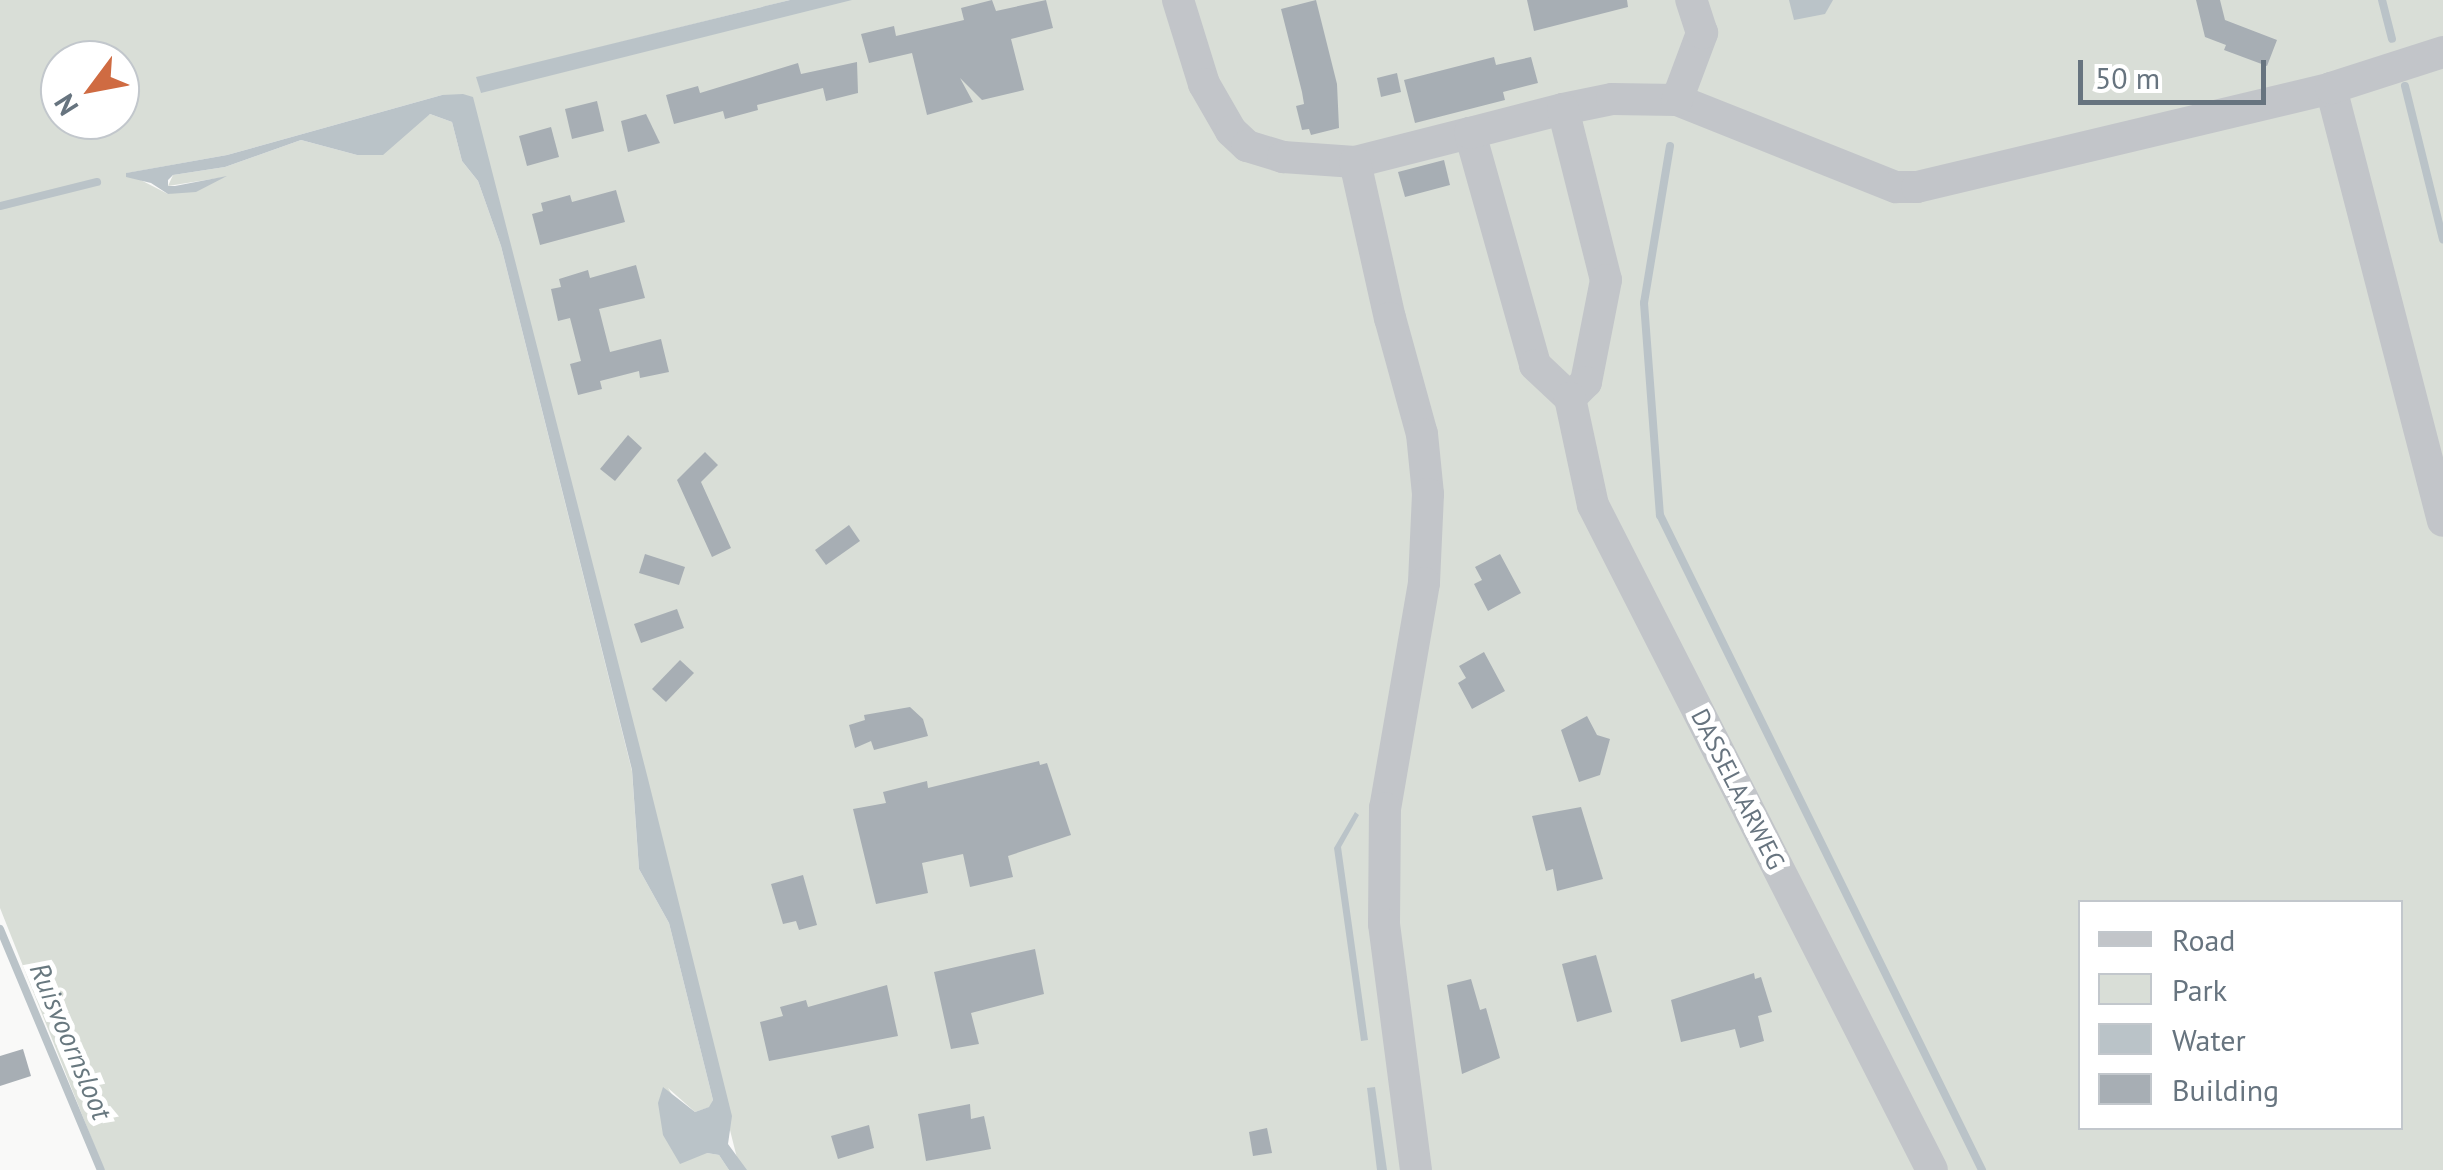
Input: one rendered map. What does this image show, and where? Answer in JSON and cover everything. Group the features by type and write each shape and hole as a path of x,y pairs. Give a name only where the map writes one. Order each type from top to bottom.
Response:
{"street":[{"path":"1178,0 1204,84 1230,131 1246,146 1284,157 1355,162 1612,99 1678,100 1906,187 2331,88 2443,52"},
{"path":"1678,100 1702,32 1691,0"},
{"path":"2331,88 2443,521"},
{"path":"1470,133 1535,365 1570,398 1586,382 1606,280 1563,109"},
{"path":"1355,162 1390,318 1422,434 1428,494 1424,583 1385,808 1384,924 1416,1170"},
{"name":"DASSELAARWEG","path":"1570,398 1593,505 1932,1170"}],"green space":[{"path":"0,0 790,0 477,78 844,0 2443,0 2443,1170 740,1170 471,97 442,95 227,155 127,173 168,194 225,177 168,186 173,175 225,167 301,140 357,155 430,114 452,122 462,161 478,181 501,246 632,771 639,869 669,923 713,1100 710,1107 695,1112 668,1088 707,1153 719,1155 729,1170 104,1170 0,908"}],"water":[{"path":"790,0 852,0 481,93 476,77"},
{"path":"1789,0 1833,0 1825,14 1794,20"},
{"path":"442,95 473,97 648,779 732,1116 728,1144 747,1170 729,1170 719,1155 707,1153 680,1164 663,1135 658,1103 663,1087 695,1112 709,1107 713,1100 669,923 639,869 632,770 501,246 478,181 462,161 452,122 430,114 383,155 357,155 301,140 225,167 173,175 168,180 168,186 175,186 227,176 196,192 168,194 151,183 126,177 126,173 227,155"},
{"path":"1355,812 1359,815 1341,847 1368,1040 1361,1041 1334,848"},
{"path":"1375,1087 1387,1170 1377,1170 1367,1088"}],"building":[{"path":"992,0 996,11 1046,0 1053,28 1011,39 1024,90 982,100 960,78 973,102 927,115 912,53 869,63 861,34 894,26 896,36 964,20 961,8"},
{"path":"1316,0 1337,84 1339,128 1311,135 1309,129 1302,130 1296,106 1304,104 1281,9"},
{"path":"1527,0 1627,0 1628,7 1534,31"},
{"path":"2196,0 2220,0 2225,20 2277,40 2267,66 2224,50 2226,45 2205,37"},
{"path":"1494,57 1496,65 1531,57 1538,83 1503,92 1505,100 1415,123 1404,80"},
{"path":"857,62 858,93 826,101 823,88 757,105 758,110 725,119 723,111 674,124 666,95 698,86 700,93 798,63 801,74"},
{"path":"1397,73 1401,92 1381,97 1377,78"},
{"path":"597,101 604,131 572,139 565,109"},
{"path":"646,114 660,143 628,152 621,121"},
{"path":"551,127 559,157 527,166 519,136"},
{"path":"1444,160 1450,185 1405,197 1398,172"},
{"path":"616,190 625,222 540,245 532,214 543,211 541,203 570,195 572,202"},
{"path":"636,265 645,298 599,309 610,352 661,339 669,372 640,378 639,371 600,381 602,389 578,395 570,364 581,361 570,318 558,321 551,289 561,287 559,279 588,270 590,278"},
{"path":"628,435 642,448 615,481 600,469"},
{"path":"705,452 718,465 701,482 731,548 712,557 677,480"},
{"path":"849,525 860,541 826,565 815,550"},
{"path":"645,554 685,567 679,585 639,573"},
{"path":"1500,554 1521,593 1488,611 1474,584 1482,580 1475,567"},
{"path":"677,609 684,628 641,643 634,624"},
{"path":"1484,652 1505,691 1472,709 1458,683 1466,678 1459,666"},
{"path":"680,660 694,673 666,702 652,689"},
{"path":"910,707 923,719 928,736 874,750 871,741 855,748 849,725 865,720 864,715"},
{"path":"1587,716 1597,735 1610,739 1600,775 1579,782 1561,730"},
{"path":"1039,761 1040,765 1047,763 1071,835 1008,856 1013,877 970,887 963,854 922,863 928,893 876,904 853,809 886,803 883,792 927,781 928,788"},
{"path":"1581,807 1603,879 1557,891 1553,869 1546,871 1532,816"},
{"path":"803,875 817,925 799,930 796,921 783,924 771,884"},
{"path":"1035,949 1044,994 971,1013 979,1044 951,1049 934,972"},
{"path":"1596,955 1612,1012 1577,1022 1562,964"},
{"path":"1754,973 1755,979 1761,977 1772,1012 1758,1016 1764,1041 1740,1048 1735,1029 1681,1042 1671,1000"},
{"path":"1471,979 1480,1010 1486,1008 1500,1058 1462,1074 1447,985"},
{"path":"887,985 898,1036 769,1061 760,1022 783,1016 780,1007 806,1000 808,1007"},
{"path":"23,1049 31,1076 0,1086 0,1056"},
{"path":"970,1104 971,1119 984,1116 991,1149 926,1161 918,1114"},
{"path":"869,1125 874,1148 838,1159 831,1136"},
{"path":"1267,1128 1272,1153 1253,1156 1249,1132"}],"waterway":[{"path":"2382,0 2392,39"},
{"path":"2405,86 2443,239"},
{"path":"1670,146 1644,303 1660,515 1982,1170"},
{"path":"0,206 97,182"},
{"name":"Ruisvoornsloot","path":"0,929 101,1170"}]}
